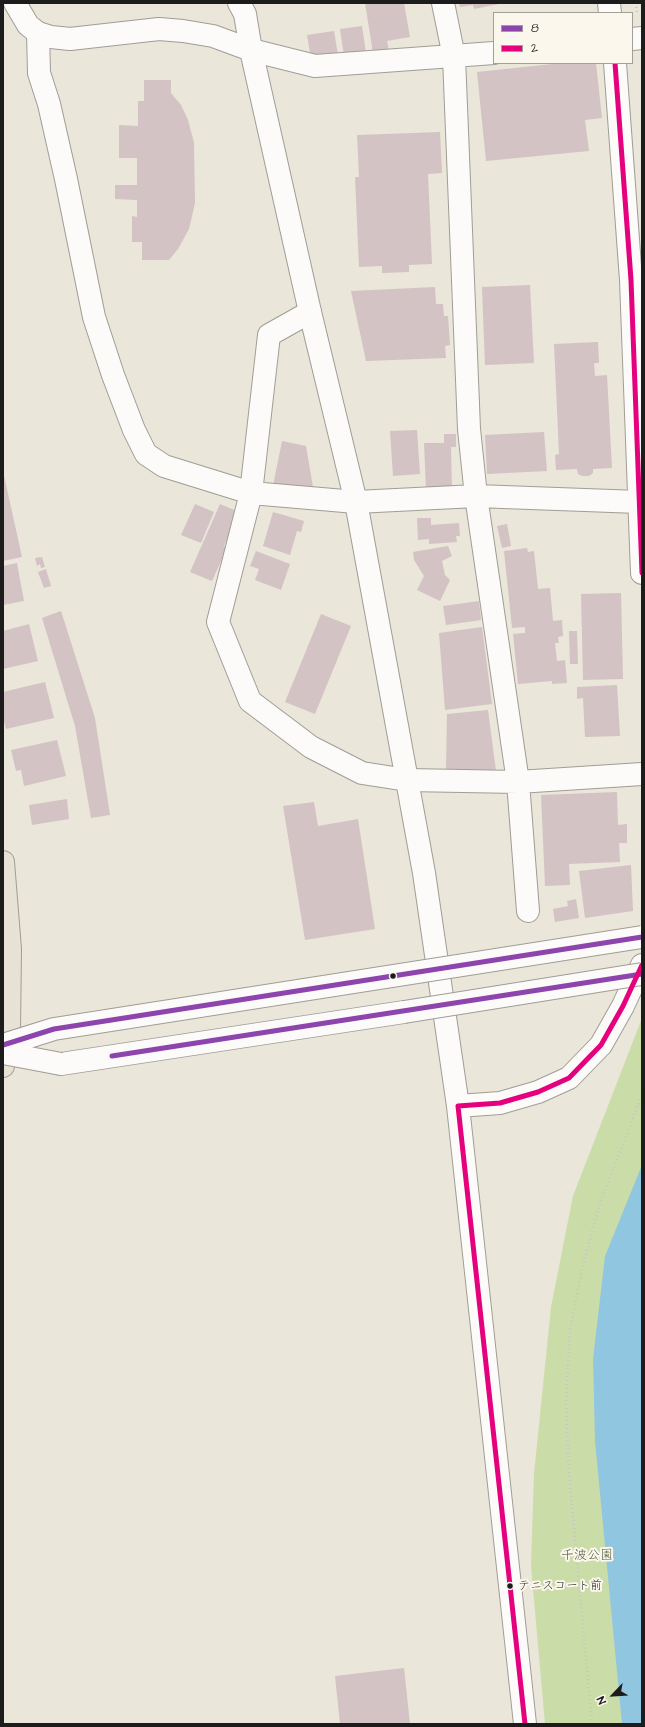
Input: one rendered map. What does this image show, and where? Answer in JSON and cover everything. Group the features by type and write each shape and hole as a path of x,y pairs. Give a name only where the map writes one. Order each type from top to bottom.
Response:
{"main road":[{"path":"3,862 10,949 8,1031 3,1066"}],"street":[{"path":"15,3 28,25 38,33 51,37 70,39 159,29 183,31 212,36 251,50 315,66 493,53"},
{"path":"443,3 454,57 468,429 476,496 518,782 528,911"},
{"path":"244,7 251,50 310,312 356,502 424,873 458,1106 525,1724"},
{"path":"38,33 38,73 49,104 94,317 134,430 146,454 164,466 251,493 356,502 476,496 639,502"},
{"path":"615,64 631,280 642,572"},
{"path":"310,312 269,335 251,493 218,622 250,701 311,747 362,773 407,780 518,782 642,774"},
{"path":"3,1045 54,1030 642,937"},
{"path":"458,1106 500,1103 538,1092 569,1078 601,1045 623,1006 642,965"},
{"path":"3,1053 61,1064 264,1034 642,974"}],"path":[{"path":"592,1724 569,1473 566,1401 570,1330 582,1269 600,1203 642,1095"}],"green space":[{"name":"千波公園","path":"642,1018 642,1724 545,1724 531,1566 534,1474 551,1307 573,1196"}],"water":[{"path":"642,1165 642,1724 622,1724 595,1441 593,1359 605,1256"}],"building":[{"path":"365,3 404,3 410,37 387,41 389,51 373,53"},
{"path":"459,3 499,4 474,9 473,5 460,7"},
{"path":"362,26 366,53 344,56 340,29"},
{"path":"334,31 338,55 317,59 310,53 307,35"},
{"path":"553,64 596,64 602,118 585,120 589,151 486,161 477,72"},
{"path":"144,80 171,80 171,93 181,105 188,120 194,143 195,203 189,229 178,249 169,260 142,260 142,242 132,242 132,216 137,217 137,200 115,199 115,185 137,185 137,158 119,158 119,125 138,126 138,101 144,101"},
{"path":"440,132 442,173 428,174 432,264 409,265 409,272 382,273 382,266 359,267 355,177 359,177 357,135"},
{"path":"530,285 534,363 485,365 482,287"},
{"path":"435,287 436,304 443,304 444,316 448,316 450,345 445,346 446,358 366,361 351,291"},
{"path":"598,342 599,363 594,363 595,376 607,375 612,468 593,469 593,473 589,476 582,476 578,474 577,469 556,470 555,455 559,454 554,344"},
{"path":"417,430 420,474 393,476 390,431"},
{"path":"544,432 547,471 487,474 485,435"},
{"path":"444,434 456,434 456,447 451,447 452,489 426,489 424,443 444,443"},
{"path":"282,441 306,446 314,493 273,486"},
{"path":"3,471 22,557 3,561"},
{"path":"195,504 214,512 201,543 181,535"},
{"path":"220,504 239,512 224,546 227,548 212,581 190,572"},
{"path":"273,512 304,521 301,532 297,531 290,555 263,546"},
{"path":"417,518 431,518 431,525 459,523 460,536 456,536 457,542 429,544 429,539 418,540"},
{"path":"507,524 511,546 502,548 497,526"},
{"path":"448,546 452,556 442,561 445,575 450,580 440,601 417,590 424,576 414,560 413,552"},
{"path":"527,548 528,552 534,551 538,589 550,588 553,621 562,620 563,636 558,637 559,643 555,643 557,661 565,660 567,683 552,684 552,681 518,684 513,634 525,633 525,627 512,628 504,551"},
{"path":"256,551 290,564 281,590 255,580 259,569 250,566"},
{"path":"42,557 45,567 41,568 40,564 37,566 35,558"},
{"path":"17,563 24,601 3,605 3,566"},
{"path":"46,569 51,586 44,588 38,572"},
{"path":"621,593 623,679 583,680 581,594"},
{"path":"479,601 481,620 446,625 443,606"},
{"path":"61,611 95,718 110,815 91,818 75,726 42,618"},
{"path":"321,614 351,626 315,714 285,702"},
{"path":"29,624 38,661 3,669 3,631"},
{"path":"482,627 492,704 445,710 439,633"},
{"path":"569,631 577,631 578,664 570,664"},
{"path":"45,682 54,718 6,729 3,717 3,692"},
{"path":"617,685 620,736 585,737 583,698 577,699 577,687"},
{"path":"488,710 496,771 446,771 447,714"},
{"path":"57,740 66,776 24,786 21,770 16,771 11,750"},
{"path":"617,792 618,825 627,824 627,843 619,843 620,862 569,864 570,885 545,886 541,795"},
{"path":"67,799 69,819 32,825 29,805"},
{"path":"314,802 318,826 358,819 375,929 305,940 283,806"},
{"path":"631,865 633,911 585,918 579,871"},
{"path":"576,899 579,918 555,922 553,909 568,906 567,901"},
{"path":"404,1668 410,1724 340,1724 335,1676"}],"transit line":[{"name":"2","path":"615,64 631,280 642,573"},
{"name":"8","path":"3,1045 54,1029 642,937"},
{"name":"2","path":"458,1106 500,1103 538,1092 569,1078 601,1045 623,1006 642,965"},
{"name":"8","path":"112,1056 642,974"},
{"name":"2","path":"458,1106 525,1724"}],"place":[{"name":"テニスコート前","path":"510,1586"}]}
